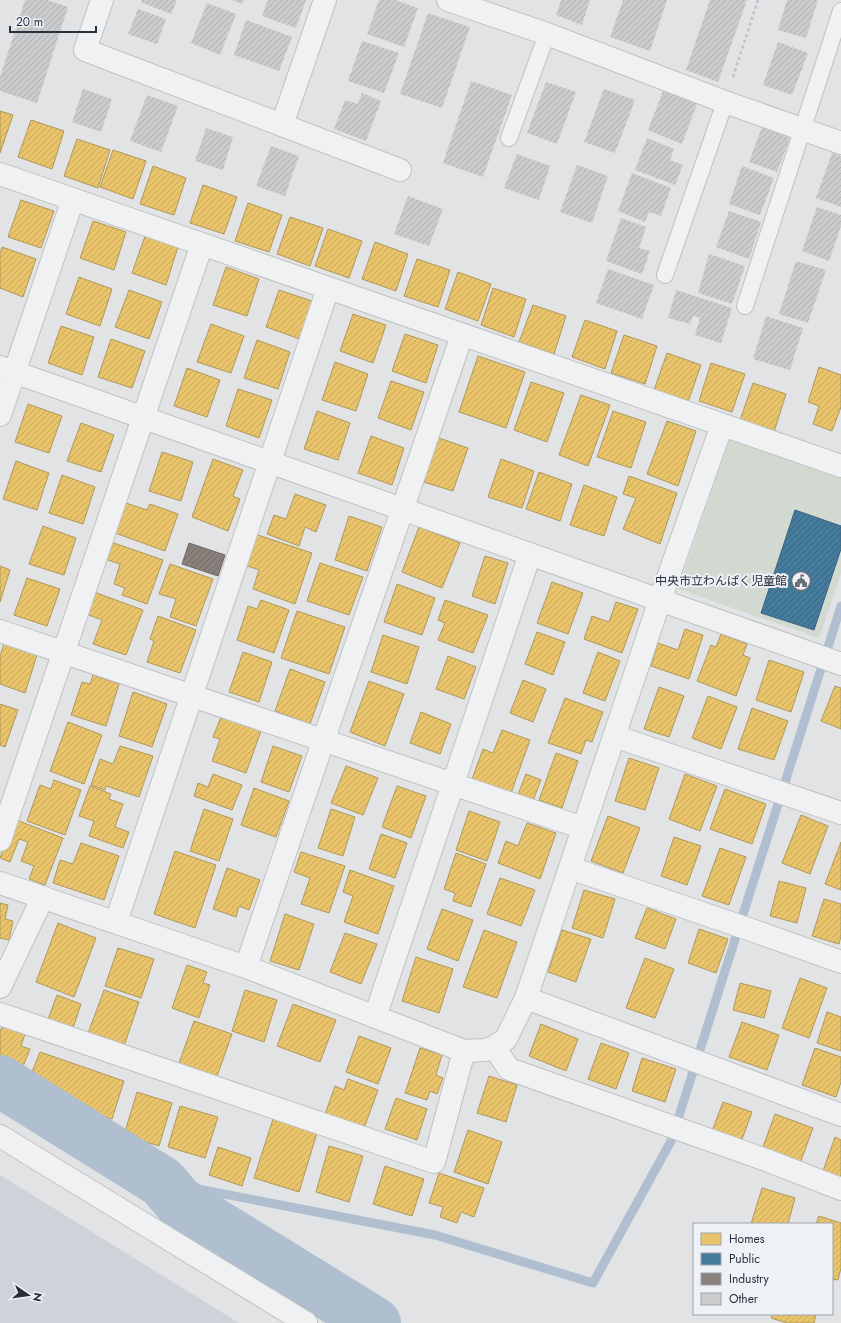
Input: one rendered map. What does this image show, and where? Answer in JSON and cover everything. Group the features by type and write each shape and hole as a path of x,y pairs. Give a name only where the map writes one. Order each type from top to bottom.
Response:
{"street":[{"path":"102,0 85,50 400,170"},
{"path":"282,125 325,0"},
{"path":"448,0 547,34 725,102 841,143"},
{"path":"0,174 841,466"},
{"path":"0,415 7,369 73,199"},
{"path":"0,840 202,244"},
{"path":"116,922 328,288"},
{"path":"246,967 462,335"},
{"path":"7,369 841,664"},
{"path":"0,883 246,967 464,1051 485,1050 506,1040 526,998 660,600 722,425"},
{"path":"375,1017 530,554"},
{"path":"0,631 583,828"},
{"path":"614,736 841,813"},
{"path":"570,868 841,962"},
{"path":"0,987 43,897"},
{"path":"526,998 841,1115"},
{"path":"0,1014 434,1162 464,1051"},
{"path":"494,1047 509,1069 766,1160 841,1189"},
{"path":"0,1136 306,1323"}],"lane":[{"path":"745,306 841,11"},
{"path":"509,138 547,34"},
{"path":"665,275 725,102"}],"path":[{"path":"725,102 758,0"}],"shaded area":[{"path":"730,438 841,477 841,574 819,638 678,589"},
{"path":"0,1175 239,1323 0,1323"}],"building: Homes":[{"path":"0,111 13,115 0,153"},
{"path":"31,120 64,131 52,169 18,157"},
{"path":"77,139 110,150 98,188 64,176"},
{"path":"113,150 146,161 133,199 100,187"},
{"path":"153,166 186,178 174,215 140,204"},
{"path":"203,185 237,197 224,234 190,223"},
{"path":"21,200 54,211 41,248 8,237"},
{"path":"248,203 282,215 269,252 235,241"},
{"path":"290,217 323,228 310,266 277,254"},
{"path":"93,221 126,232 114,270 80,258"},
{"path":"328,229 362,241 349,278 315,266"},
{"path":"145,236 178,247 166,285 132,273"},
{"path":"375,242 408,254 396,291 362,279"},
{"path":"2,247 36,259 23,297 0,288 0,254"},
{"path":"417,259 450,270 438,307 404,296"},
{"path":"226,267 259,279 247,316 213,305"},
{"path":"458,272 491,284 478,321 445,309"},
{"path":"79,277 112,289 100,326 66,314"},
{"path":"493,288 526,299 514,337 481,325"},
{"path":"129,290 162,302 149,339 115,327"},
{"path":"279,290 312,301 300,339 266,327"},
{"path":"533,305 566,316 554,354 519,342"},
{"path":"353,314 386,325 373,363 340,351"},
{"path":"585,320 617,331 605,369 572,357"},
{"path":"211,324 244,336 231,373 197,362"},
{"path":"61,326 94,337 82,375 48,363"},
{"path":"405,334 438,345 426,383 392,371"},
{"path":"624,335 657,346 645,384 611,373"},
{"path":"111,339 145,351 132,388 98,377"},
{"path":"257,340 290,352 278,389 244,378"},
{"path":"667,353 701,365 688,402 654,390"},
{"path":"478,356 525,372 506,428 459,412"},
{"path":"335,362 368,374 356,411 322,400"},
{"path":"711,363 745,374 732,412 699,401"},
{"path":"819,367 841,375 841,407 832,431 813,424 819,406 808,402"},
{"path":"187,368 220,380 207,417 174,406"},
{"path":"391,381 424,392 411,430 378,418"},
{"path":"531,382 564,393 547,442 514,430"},
{"path":"753,383 786,394 774,432 740,420"},
{"path":"238,389 272,400 259,438 226,426"},
{"path":"581,395 610,405 588,466 559,455"},
{"path":"28,404 62,416 49,453 15,442"},
{"path":"317,411 350,423 338,460 304,449"},
{"path":"613,411 646,422 631,468 597,457"},
{"path":"667,421 696,431 678,486 647,474"},
{"path":"81,423 114,435 101,472 67,461"},
{"path":"371,436 404,448 392,485 358,473"},
{"path":"436,437 468,448 453,491 420,481"},
{"path":"162,452 193,462 181,501 149,491"},
{"path":"213,459 243,470 233,496 240,499 228,531 192,517"},
{"path":"501,459 534,471 522,508 488,497"},
{"path":"16,461 49,473 37,510 3,499"},
{"path":"539,472 572,484 560,521 526,509"},
{"path":"62,475 95,487 83,524 49,513"},
{"path":"629,476 677,493 660,544 623,529 636,498 623,494"},
{"path":"584,485 617,497 604,536 570,525"},
{"path":"295,494 326,505 316,532 305,527 299,546 267,534 274,515 286,519"},
{"path":"126,503 147,510 150,504 178,514 165,551 115,533"},
{"path":"349,516 382,527 367,571 335,560"},
{"path":"43,526 76,538 64,575 29,564"},
{"path":"419,527 460,543 442,588 402,572"},
{"path":"255,534 312,553 295,604 253,589 259,570 245,565"},
{"path":"111,542 163,560 147,604 122,595 125,588 114,584 120,564 105,559"},
{"path":"485,556 508,563 495,604 472,596"},
{"path":"320,563 363,577 349,615 307,601"},
{"path":"170,564 213,579 196,626 170,617 176,599 159,594"},
{"path":"0,566 10,570 0,602"},
{"path":"27,578 60,589 47,626 14,615"},
{"path":"552,582 583,593 568,634 537,623"},
{"path":"397,584 435,598 422,635 384,622"},
{"path":"94,592 143,610 126,655 93,644 102,620 86,614"},
{"path":"261,600 289,610 274,653 237,640 248,606 257,609"},
{"path":"445,600 488,615 473,653 438,640 445,623 438,620"},
{"path":"616,602 638,609 622,653 584,639 592,616 609,622"},
{"path":"297,611 345,627 329,674 281,658"},
{"path":"158,616 196,630 180,673 147,662 154,641 150,639"},
{"path":"685,629 703,635 689,679 651,666 658,643 678,650"},
{"path":"537,632 565,642 553,675 525,664"},
{"path":"721,634 747,644 743,655 750,658 736,696 697,681 711,645 716,647"},
{"path":"383,635 419,647 407,684 371,672"},
{"path":"4,644 37,655 25,693 0,684 0,656"},
{"path":"243,652 272,662 259,702 229,692"},
{"path":"598,652 620,661 605,701 583,693"},
{"path":"448,656 476,667 464,699 436,689"},
{"path":"769,660 804,672 791,712 756,700"},
{"path":"290,669 325,682 310,724 275,711"},
{"path":"93,675 119,684 106,726 71,715 82,682 90,684"},
{"path":"523,680 546,689 533,722 510,713"},
{"path":"369,681 404,694 385,746 350,732"},
{"path":"835,686 841,688 841,729 821,721"},
{"path":"659,687 684,696 669,737 644,729"},
{"path":"133,692 167,704 152,747 119,736"},
{"path":"708,696 737,707 721,749 692,738"},
{"path":"565,698 603,712 592,742 586,740 581,754 548,743"},
{"path":"0,704 18,710 5,747 0,745"},
{"path":"752,708 788,721 774,760 738,749"},
{"path":"421,712 451,724 440,754 410,743"},
{"path":"221,717 261,731 246,773 212,761 220,739 213,737"},
{"path":"68,722 102,735 84,784 50,771"},
{"path":"502,730 530,740 511,793 472,779 483,749 493,753"},
{"path":"120,746 153,756 139,797 106,786 105,790 91,785 100,759 113,764"},
{"path":"273,746 302,756 289,792 261,782"},
{"path":"556,753 578,761 562,808 539,800"},
{"path":"629,758 659,768 645,810 615,801"},
{"path":"346,766 378,778 363,815 331,803"},
{"path":"213,774 242,785 232,810 194,796 198,783 208,787"},
{"path":"526,774 541,780 532,803 517,797"},
{"path":"685,774 717,786 700,831 669,819"},
{"path":"54,780 81,790 65,835 27,821 40,785 51,789"},
{"path":"90,786 111,794 109,799 123,804 115,827 129,832 123,848 89,836 94,821 79,816"},
{"path":"397,786 426,796 411,838 382,827"},
{"path":"254,788 289,801 276,837 241,825"},
{"path":"725,789 766,804 752,844 710,829"},
{"path":"204,809 233,819 219,861 190,851"},
{"path":"331,809 355,817 343,856 318,848"},
{"path":"469,811 500,822 487,861 456,850"},
{"path":"801,815 828,826 810,874 782,863"},
{"path":"608,816 640,828 623,873 591,861"},
{"path":"14,819 63,838 45,885 29,879 34,866 21,861 28,842 19,839 10,862 0,858"},
{"path":"527,823 556,833 540,879 498,863 506,841 518,846"},
{"path":"381,834 407,843 395,878 369,869"},
{"path":"674,837 701,846 687,885 661,876"},
{"path":"841,842 841,890 825,884"},
{"path":"81,843 119,856 104,900 53,883 60,860 73,864"},
{"path":"720,848 746,857 729,905 702,896"},
{"path":"175,851 216,865 195,928 154,914"},
{"path":"301,852 345,866 329,913 301,904 310,878 294,872"},
{"path":"456,853 486,864 471,907 453,901 455,893 444,889"},
{"path":"227,868 260,880 249,910 239,906 236,917 213,909"},
{"path":"350,870 394,886 378,934 344,922 353,896 343,892"},
{"path":"500,878 535,890 521,926 487,914"},
{"path":"779,881 806,888 797,923 770,916"},
{"path":"584,890 615,899 603,938 572,928"},
{"path":"824,899 841,904 841,936 839,944 812,936"},
{"path":"0,903 8,905 5,919 13,921 9,940 0,938"},
{"path":"647,908 676,919 665,949 635,938"},
{"path":"442,909 473,920 458,961 427,949"},
{"path":"285,914 314,924 299,970 270,961"},
{"path":"58,923 96,938 74,997 36,982"},
{"path":"699,929 728,939 716,973 688,963"},
{"path":"484,930 517,942 497,998 463,987"},
{"path":"562,930 591,939 576,982 548,972"},
{"path":"345,933 377,944 361,984 330,972"},
{"path":"118,948 154,959 141,998 105,986"},
{"path":"416,957 453,969 439,1013 402,1001"},
{"path":"645,958 674,969 655,1018 626,1008"},
{"path":"187,965 207,972 203,983 210,985 199,1018 172,1008"},
{"path":"800,978 827,988 809,1038 782,1028"},
{"path":"740,983 771,991 764,1018 733,1010"},
{"path":"104,990 139,1002 123,1049 87,1036"},
{"path":"245,990 277,1000 264,1042 232,1031"},
{"path":"57,995 81,1004 72,1031 47,1022"},
{"path":"293,1004 336,1020 320,1062 277,1046"},
{"path":"827,1012 841,1017 841,1051 817,1043"},
{"path":"194,1021 232,1034 216,1079 178,1066"},
{"path":"742,1022 779,1035 767,1070 729,1057"},
{"path":"541,1024 578,1039 566,1071 529,1056"},
{"path":"2,1026 25,1034 21,1046 30,1049 20,1074 0,1062 0,1033"},
{"path":"359,1036 391,1048 378,1084 346,1072"},
{"path":"601,1043 629,1053 616,1089 588,1079"},
{"path":"420,1048 442,1055 436,1075 443,1078 437,1094 430,1091 427,1100 405,1093"},
{"path":"815,1048 841,1057 841,1082 836,1097 802,1085"},
{"path":"40,1052 124,1081 112,1119 80,1110 30,1077"},
{"path":"642,1058 676,1069 665,1102 632,1091"},
{"path":"489,1076 517,1085 506,1122 477,1113"},
{"path":"348,1079 378,1090 363,1131 324,1117 335,1086 344,1090"},
{"path":"137,1092 172,1103 159,1146 124,1135"},
{"path":"396,1098 427,1109 417,1140 385,1129"},
{"path":"723,1102 752,1112 740,1145 711,1134"},
{"path":"180,1106 218,1117 205,1158 168,1147"},
{"path":"775,1114 813,1128 799,1166 761,1152"},
{"path":"273,1119 317,1133 299,1192 254,1178"},
{"path":"468,1130 502,1142 488,1184 454,1172"},
{"path":"835,1137 841,1140 841,1178 823,1171"},
{"path":"329,1146 363,1156 349,1202 316,1192"},
{"path":"218,1147 251,1158 242,1186 209,1175"},
{"path":"385,1166 424,1179 412,1216 373,1204"},
{"path":"439,1173 484,1188 474,1217 461,1212 457,1223 440,1217 443,1207 429,1203"},
{"path":"762,1188 795,1198 788,1223 751,1223"},
{"path":"819,1216 841,1223 841,1268 838,1280 833,1279 833,1223 816,1223"},
{"path":"772,1315 816,1315 814,1323 787,1323 771,1318"}],"building: Public":[{"name":"中央市立わんぱく児童館","path":"795,510 841,526 841,549 814,630 761,613"}],"building: Industry":[{"path":"189,543 225,555 218,576 182,564"}],"building: Other":[{"path":"25,0 47,0 68,7 37,103 0,91 0,77"},
{"path":"142,0 177,0 171,14 141,2"},
{"path":"232,0 244,0 242,4"},
{"path":"268,0 306,0 296,28 262,16"},
{"path":"379,0 395,0 418,8 404,47 367,34"},
{"path":"561,0 590,0 582,25 556,15"},
{"path":"623,0 667,0 650,51 610,37"},
{"path":"710,0 747,0 718,82 686,70"},
{"path":"787,0 818,0 806,38 778,30"},
{"path":"207,3 236,14 220,55 191,43"},
{"path":"138,9 166,19 157,44 128,34"},
{"path":"428,13 470,27 442,108 400,94"},
{"path":"246,20 292,37 279,71 234,55"},
{"path":"362,41 399,53 384,93 348,81"},
{"path":"778,42 808,53 792,95 763,85"},
{"path":"471,81 512,95 483,177 443,163"},
{"path":"546,82 576,92 557,144 527,133"},
{"path":"83,89 112,99 101,132 72,122"},
{"path":"604,89 635,100 615,153 584,142"},
{"path":"663,91 697,104 682,144 648,130"},
{"path":"362,93 381,101 366,141 334,129 345,100 358,104"},
{"path":"147,95 178,106 161,152 130,141"},
{"path":"762,127 790,138 777,172 749,162"},
{"path":"206,128 233,137 223,170 195,161"},
{"path":"647,138 674,149 670,160 683,165 675,185 635,170"},
{"path":"271,146 299,156 285,196 256,186"},
{"path":"832,153 841,156 841,207 816,198"},
{"path":"517,154 550,166 539,200 504,188"},
{"path":"577,165 608,176 592,223 560,212"},
{"path":"742,166 774,178 760,215 729,204"},
{"path":"632,173 671,188 661,216 649,212 645,222 618,211"},
{"path":"408,196 443,209 429,246 394,234"},
{"path":"817,207 841,215 841,226 829,261 802,251"},
{"path":"729,211 761,222 749,259 716,247"},
{"path":"621,218 646,227 639,248 650,251 642,274 606,261"},
{"path":"709,254 745,266 732,304 698,293"},
{"path":"796,261 826,270 808,323 779,314"},
{"path":"608,269 654,285 642,319 596,303"},
{"path":"676,290 732,308 721,343 695,335 700,318 693,316 690,324 668,318"},
{"path":"766,316 803,328 790,370 753,359"}],"waterway":[{"path":"162,1182 435,1235 593,1283 671,1141 841,606"},
{"path":"0,1081 162,1182 179,1202 375,1323"}],"place":[{"name":"中央市立わんぱく児童館","path":"801,581"}]}
